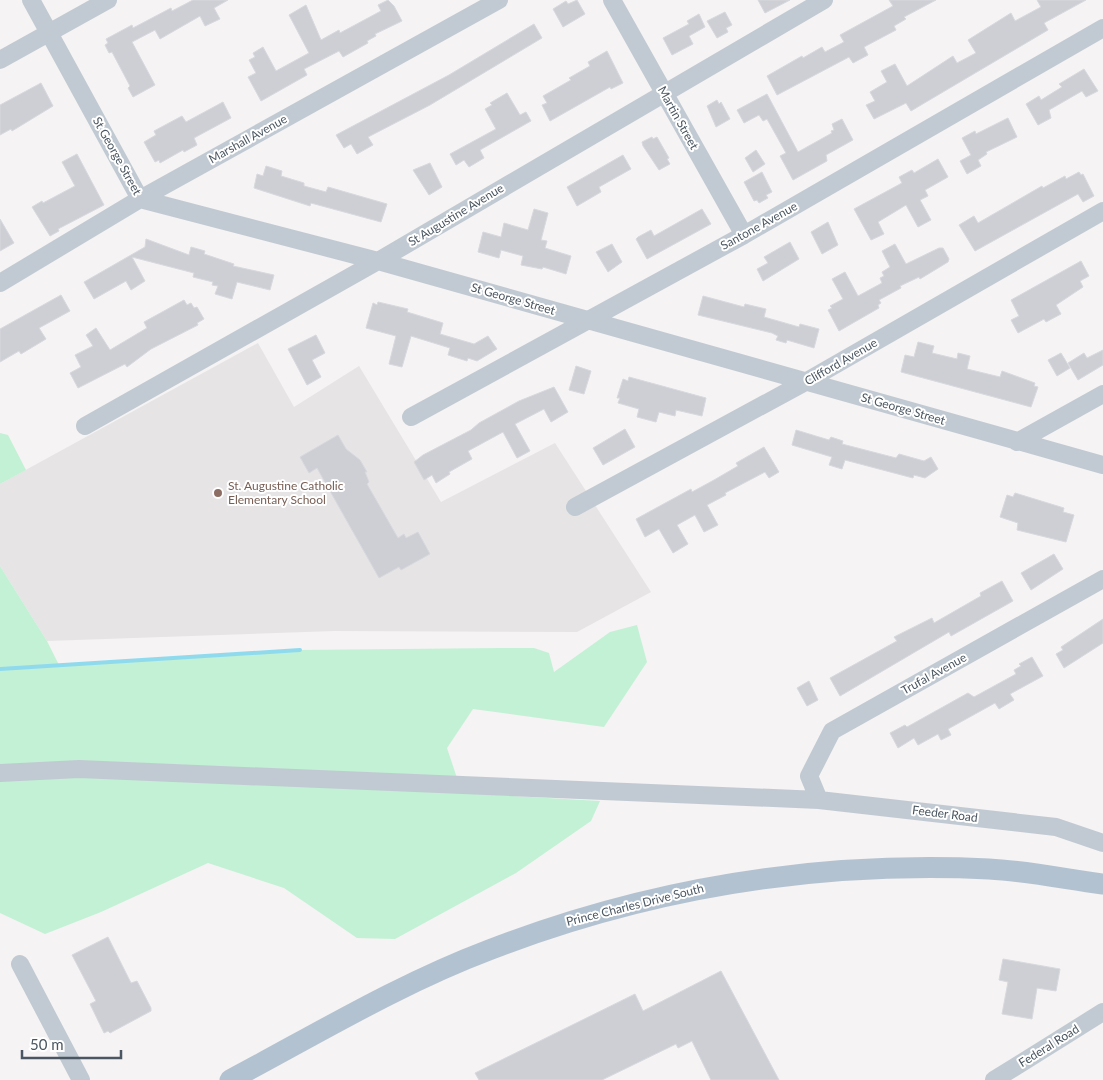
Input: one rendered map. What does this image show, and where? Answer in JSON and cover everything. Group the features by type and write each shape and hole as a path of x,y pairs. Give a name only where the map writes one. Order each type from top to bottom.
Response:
{"main road":[{"name":"Prince Charles Drive South","path":"230,1080 382,999 488,950 556,926 674,894 723,884 818,871 916,867 992,869 1103,884"}],"street":[{"name":"St George Street","path":"31,0 140,199 378,261 1103,465"},
{"path":"0,60 108,0"},
{"name":"Marshall Avenue","path":"0,283 140,199 499,0"},
{"name":"Martin Street","path":"612,0 744,236"},
{"name":"St Augustine Avenue","path":"85,426 378,261 824,0"},
{"name":"Santone Avenue","path":"411,417 587,319 744,236 1103,28"},
{"name":"Clifford Avenue","path":"576,507 807,381 1103,211"},
{"path":"1018,442 1103,394"},
{"name":"Trufal Avenue","path":"819,800 809,776 832,730 1103,579"},
{"name":"Feeder Road","path":"0,773 79,769 819,800 1056,827 1103,843"},
{"path":"20,964 81,1080"},
{"name":"Federal Road","path":"994,1080 1103,1012"}],"shaded area":[{"name":"St. Augustine Catholic Elementary School","path":"258,343 294,407 359,366 441,502 555,443 651,592 577,632 334,631 47,641 0,566 0,484"}],"green space":[{"path":"0,433 8,435 26,470 0,484"},
{"path":"0,566 47,641 59,665 300,650 534,648 549,653 554,672 610,632 637,625 647,662 604,727 473,709 447,748 462,793 600,801 591,821 516,873 395,939 357,938 284,888 208,863 101,912 45,934 0,913"}],"building":[{"path":"193,0 228,0 214,8 220,19 205,26 200,16 160,39 155,30 132,42 155,85 133,97 128,88 130,86 112,52 109,53 105,45 108,43 106,39 132,25 133,28 171,8 172,11"},
{"path":"388,0 394,6 402,21 375,34 376,36 367,41 368,43 343,57 339,51 304,69 307,75 261,101 248,77 256,73 249,60 255,57 253,53 263,47 276,71 309,53 289,15 306,5 321,40 339,30 340,33 381,11 378,5"},
{"path":"577,0 585,14 563,27 553,9 566,1 568,4"},
{"path":"758,0 790,0 765,13"},
{"path":"889,0 936,0 904,17 906,19 894,26 896,30 864,47 868,55 853,63 849,57 777,95 767,76 822,47 825,52 844,42 840,35 893,6"},
{"path":"1037,0 1086,0 1044,23 1048,30 911,111 906,103 874,119 866,105 875,101 870,92 887,82 881,71 895,64 907,86 953,56 957,63 976,53 968,40 1011,13 1015,21 1041,7"},
{"path":"725,12 732,25 726,28 728,32 717,38 707,21"},
{"path":"699,14 705,27 689,36 693,44 672,55 663,38 689,24 687,21"},
{"path":"534,24 542,38 430,105 368,137 373,145 357,154 351,144 344,148 336,135 449,75"},
{"path":"607,51 623,83 611,89 610,87 550,121 542,105 547,103 543,96 571,80 569,78 590,66 588,62"},
{"path":"1084,69 1098,91 1086,97 1082,91 1049,110 1051,118 1038,125 1026,104 1039,96 1041,100 1062,87 1059,84"},
{"path":"41,83 53,106 12,131 11,129 0,135 0,105"},
{"path":"507,93 520,115 526,112 531,121 480,150 484,158 469,167 464,160 456,165 450,154 496,129 485,109 492,105 490,103"},
{"path":"767,94 798,152 832,133 831,131 834,130 832,124 842,119 853,140 826,155 827,161 793,180 780,156 786,153 767,119 763,121 759,115 744,123 737,110"},
{"path":"717,100 719,104 721,102 730,119 716,127 707,106"},
{"path":"223,102 231,118 194,138 197,145 184,152 183,150 160,163 159,160 155,162 144,142 156,135 154,131 182,116 186,122"},
{"path":"1008,118 1017,137 986,152 987,154 978,160 981,166 967,174 960,161 971,155 962,138 975,131 976,134"},
{"path":"652,137 653,139 657,137 669,158 667,159 670,164 659,170 642,142"},
{"path":"756,150 765,164 753,172 745,158"},
{"path":"77,154 104,205 58,229 59,231 50,236 32,207 75,186 62,162"},
{"path":"623,155 631,169 599,187 601,192 577,206 567,187"},
{"path":"938,159 948,177 925,190 928,196 920,200 931,220 918,227 906,205 878,222 884,234 871,240 854,209 902,183 899,177 912,170 914,173"},
{"path":"430,163 442,187 429,195 413,170"},
{"path":"266,166 282,171 281,176 304,183 304,186 326,192 328,187 387,204 381,222 311,203 310,206 254,188 257,174 263,176"},
{"path":"762,172 772,192 766,195 768,198 759,203 757,200 754,201 744,182"},
{"path":"1079,172 1081,175 1083,174 1094,196 1083,202 1078,194 975,251 959,225 974,216 978,223 1042,186 1043,188 1065,176 1066,179"},
{"path":"534,209 548,213 541,240 547,241 545,248 571,256 566,274 543,267 542,269 521,265 523,256 501,250 499,258 478,252 483,232 501,237 504,223 528,230"},
{"path":"702,209 711,224 647,259 636,239 638,237 651,230 654,236"},
{"path":"0,219 14,243 0,251"},
{"path":"828,222 838,245 822,254 811,232"},
{"path":"146,239 189,255 191,247 205,251 204,254 234,264 233,266 274,275 270,290 237,282 232,299 215,294 218,286 212,285 213,282 193,277 194,273 132,257 145,281 131,290 126,281 94,299 84,282 145,247"},
{"path":"790,242 799,259 763,281 757,269 768,263 764,257"},
{"path":"612,244 622,262 608,272 596,252"},
{"path":"895,244 906,264 939,248 943,248 949,259 948,262 920,279 919,277 900,286 901,288 879,300 881,303 878,305 879,308 839,331 828,310 832,308 830,306 843,299 832,279 845,272 858,296 882,283 880,278 884,276 882,272 890,267 882,251"},
{"path":"1081,261 1089,276 1080,281 1083,287 1056,305 1061,314 1046,322 1044,319 1018,333 1011,320 1019,316 1011,300"},
{"path":"61,295 70,311 39,328 46,339 21,354 19,351 0,362 0,329"},
{"path":"703,296 744,307 745,304 766,309 764,317 799,327 800,324 819,329 814,348 787,340 786,343 776,340 778,336 772,333 698,315"},
{"path":"184,300 187,305 191,303 194,308 197,307 204,319 197,323 198,325 151,349 127,367 125,364 78,388 70,373 81,367 75,355 93,346 86,335 96,328 110,350 147,328 144,322"},
{"path":"378,302 408,309 407,312 443,323 440,334 474,344 488,336 497,349 477,361 468,358 467,361 448,355 450,348 411,336 402,367 389,364 396,336 366,328 373,303 377,305"},
{"path":"316,335 325,353 312,360 321,377 307,385 288,349"},
{"path":"918,342 934,346 932,353 957,359 958,353 970,356 967,369 1000,377 1002,371 1035,383 1034,386 1038,387 1031,407 901,372 905,355 914,357"},
{"path":"1103,350 1103,365 1078,380 1068,363 1084,353 1087,358"},
{"path":"1061,353 1070,368 1057,376 1048,360"},
{"path":"576,366 591,371 584,394 569,390"},
{"path":"629,377 706,398 702,416 676,410 675,416 659,412 656,422 637,417 639,409 618,403 620,398 617,398 623,379 628,381"},
{"path":"554,387 568,412 551,422 544,409 515,424 530,451 517,458 503,432 468,451 472,459 449,472 450,474 436,483 432,475 424,480 414,462 423,455 471,430 479,423 519,401"},
{"path":"625,429 635,447 603,465 593,448"},
{"path":"796,430 829,440 831,437 843,441 842,444 896,458 899,454 924,461 931,457 938,469 925,478 914,475 913,478 845,460 842,469 829,465 832,457 792,445"},
{"path":"338,435 346,449 360,460 367,472 365,472 369,482 367,484 398,538 404,534 406,538 418,532 430,554 401,570 399,567 379,578 317,468 309,473 300,457"},
{"path":"764,447 779,472 769,478 765,472 725,493 726,495 707,505 718,525 704,532 695,515 677,525 688,544 673,553 659,529 645,537 636,519 691,489 692,492 714,480 738,466 736,463"},
{"path":"1015,493 1064,508 1063,512 1074,515 1066,542 1017,530 1018,523 1000,517 1007,495 1013,497"},
{"path":"1054,554 1063,569 1031,590 1021,573"},
{"path":"1002,581 1013,601 951,636 949,632 840,696 830,678 897,641 894,637 932,618 934,623 981,596 980,593"},
{"path":"1103,619 1103,643 1064,668 1056,654 1063,650 1061,647"},
{"path":"1032,657 1043,676 1010,694 1014,700 999,709 995,703 948,729 951,735 941,740 938,734 918,745 914,738 898,748 890,733 905,725 907,727 968,693 974,697 1016,674 1014,670 1021,666 1019,664"},
{"path":"809,681 818,700 807,706 797,688"},
{"path":"108,937 131,983 137,981 151,1011 110,1033 108,1031 104,1033 90,1004 96,1001 72,955"},
{"path":"1003,959 1060,969 1056,991 1037,988 1032,1019 1002,1014 1008,982 999,980"},
{"path":"721,971 779,1080 711,1080 692,1041 678,1048 676,1044 602,1080 479,1080 475,1073 635,994 643,1011"}],"waterway":[{"path":"0,669 300,650"}],"place":[{"name":"St. Augustine Catholic Elementary School","path":"218,493"}]}
